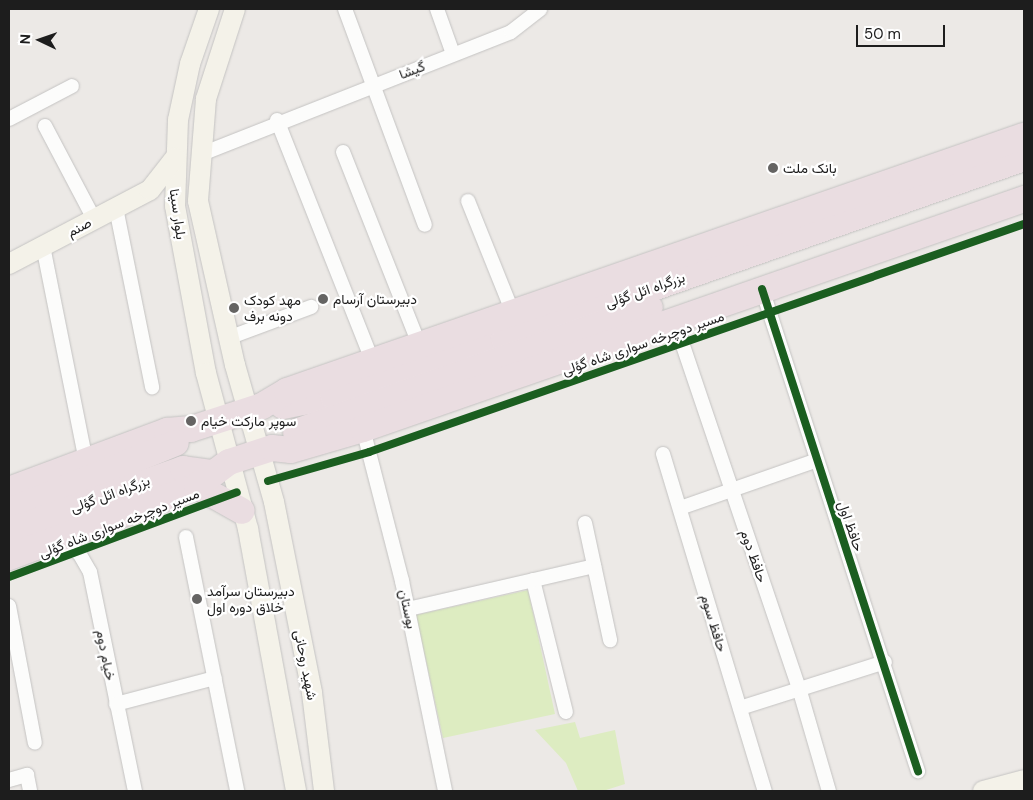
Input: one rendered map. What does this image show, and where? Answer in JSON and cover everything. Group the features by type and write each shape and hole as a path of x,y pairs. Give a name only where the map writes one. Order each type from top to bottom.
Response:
{"highway":[{"path":"9,490 174,428 191,429 254,408 274,396 1024,136"},
{"name":"بزرگراه ائل گؤلی","path":"266,450 336,406 1024,158"},
{"name":"بزرگراه ائل گؤلی","path":"254,408 336,406 1024,177"},
{"path":"9,557 49,543 266,450 291,450 363,429 675,322 762,289 1024,200"},
{"name":"بزرگراه ائل گؤلی","path":"9,510 139,462 181,441 191,429"},
{"name":"بزرگراه ائل گؤلی","path":"9,531 183,469 213,474"},
{"path":"213,474 242,511"}],"main road":[{"name":"بلوار سینا","path":"209,9 190,64 175,158 176,211 218,420 213,474"},
{"name":"بلوار سینا","path":"235,9 215,59 199,155 202,235 228,338 254,408"},
{"path":"175,158 150,190 176,211"},
{"name":"صنم","path":"9,263 150,190"},
{"name":"شهید روحانی","path":"254,408 266,450 312,693 324,791"},
{"path":"213,474 242,511 296,791"},
{"path":"983,791 1024,780"}],"street":[{"path":"345,9 371,85 425,225"},
{"path":"437,9 453,54"},
{"name":"گیشا","path":"199,155 277,120 511,32 540,9"},
{"path":"9,119 72,86"},
{"path":"277,120 373,362"},
{"path":"45,126 94,219"},
{"path":"343,152 420,346"},
{"path":"468,201 513,313"},
{"path":"116,208 152,387"},
{"path":"43,246 86,462"},
{"name":"حافظ اول","path":"762,289 815,461 885,662 918,771"},
{"path":"228,338 311,307"},
{"name":"حافظ دوم","path":"675,322 799,688 829,791"},
{"name":"بوستان","path":"363,429 408,609 446,791"},
{"name":"حافظ سوم","path":"663,454 765,791"},
{"path":"680,508 815,461"},
{"path":"585,523 610,640"},
{"path":"186,537 237,791"},
{"name":"خیام دوم","path":"49,543 70,546 86,562 135,791"},
{"path":"408,609 594,566"},
{"path":"533,580 566,712"},
{"path":"9,606 35,743"},
{"path":"740,708 885,662"},
{"path":"116,704 215,678"},
{"path":"9,780 28,775 30,791"}],"green space":[{"path":"528,590 555,714 443,738 416,615"},
{"path":"575,722 580,738 615,730 625,784 603,791 578,791 566,763 535,730"}],"cycle path":[{"name":"مسیر دوچرخه سواری شاه گؤلی","path":"268,481 369,452 1024,224"},
{"path":"762,289 918,771"},
{"name":"مسیر دوچرخه سواری شاه گؤلی","path":"9,577 237,492"}],"place":[{"name":"بانک ملت","path":"773,168"},
{"name":"دبیرستان آرسام","path":"323,299"},
{"name":"مهد کودک دونه برف","path":"234,308"},
{"name":"سوپر مارکت خیام","path":"191,421"},
{"name":"دبیرستان سرآمد خلاق دوره اول","path":"197,599"}]}
